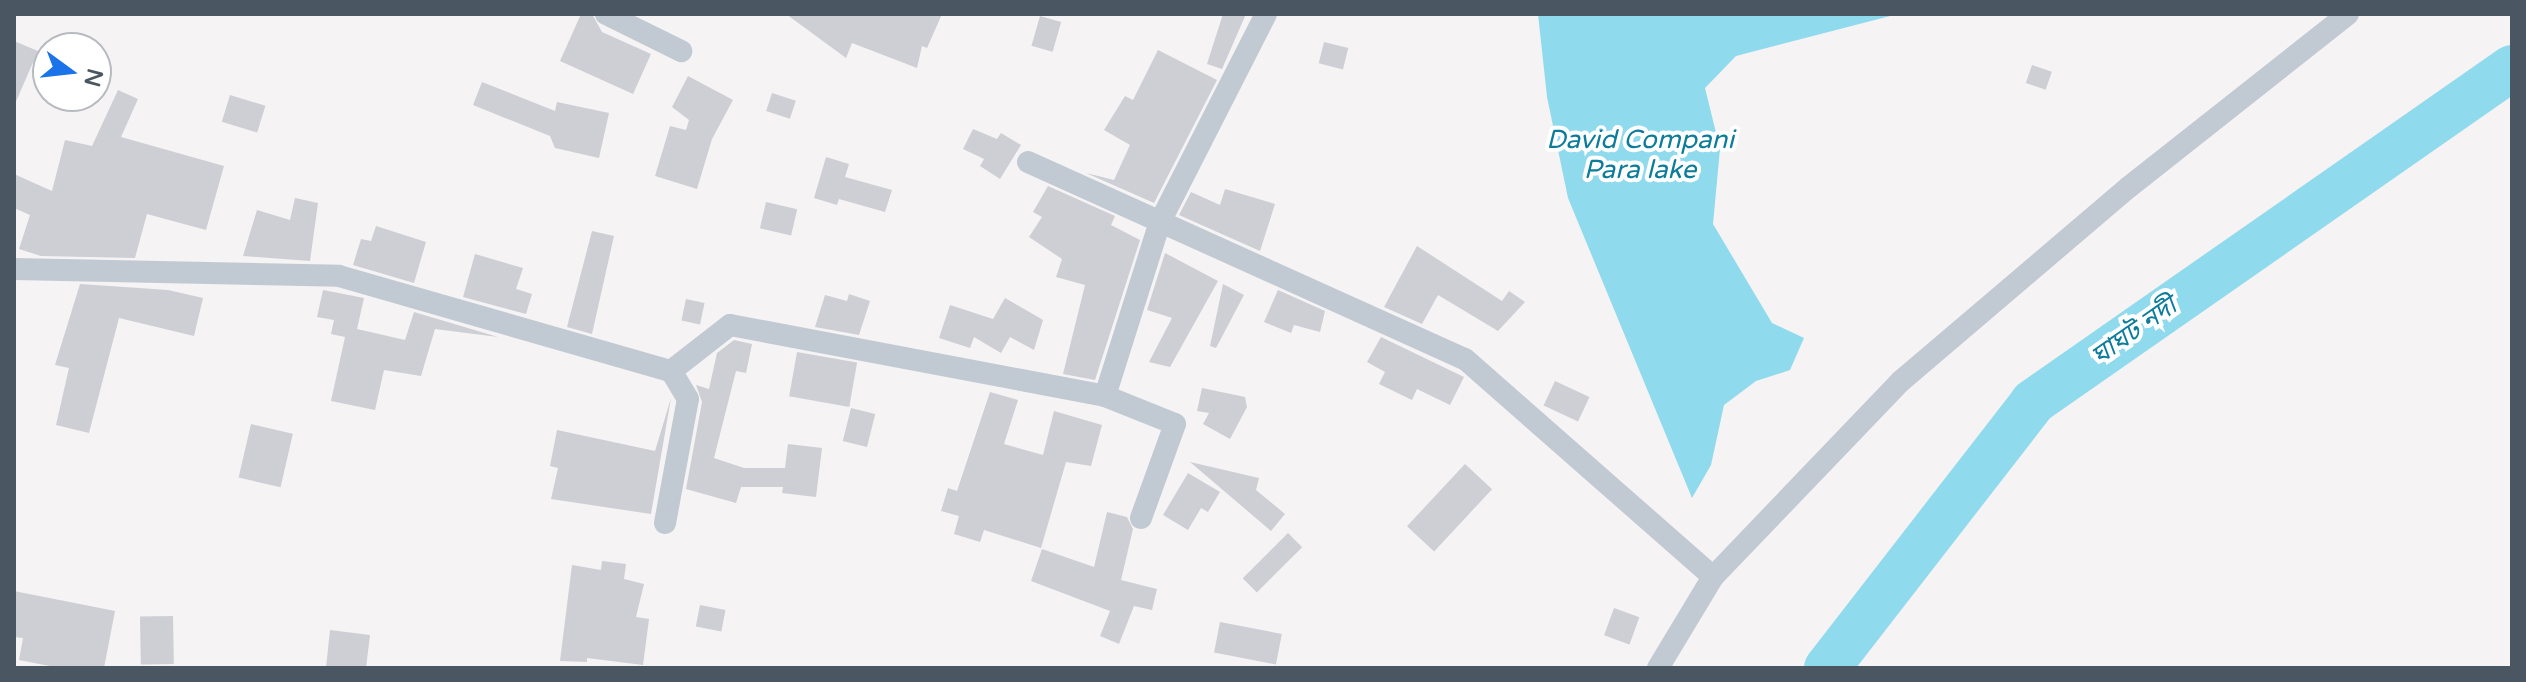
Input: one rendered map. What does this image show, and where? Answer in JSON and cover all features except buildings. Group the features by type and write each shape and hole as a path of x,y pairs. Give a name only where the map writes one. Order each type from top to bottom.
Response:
{"street":[{"path":"606,14 681,51"},
{"path":"1105,396 1160,222 1266,14"},
{"path":"1658,668 1713,577 1901,381 2129,187 2348,14"},
{"path":"1028,162 1465,359 1713,577"},
{"path":"14,269 339,276 671,371 688,399 665,523"},
{"path":"671,371 730,325 1105,396 1175,424 1141,518"}],"water":[{"name":"David Compani Para lake","path":"1538,14 1898,14 1736,56 1705,88 1720,149 1713,224 1772,323 1804,338 1790,370 1756,381 1724,405 1711,465 1692,498 1568,198 1547,97"}],"waterway":[{"name":"ঘাঘট নদী","path":"1827,668 2033,402 2512,68"}]}
